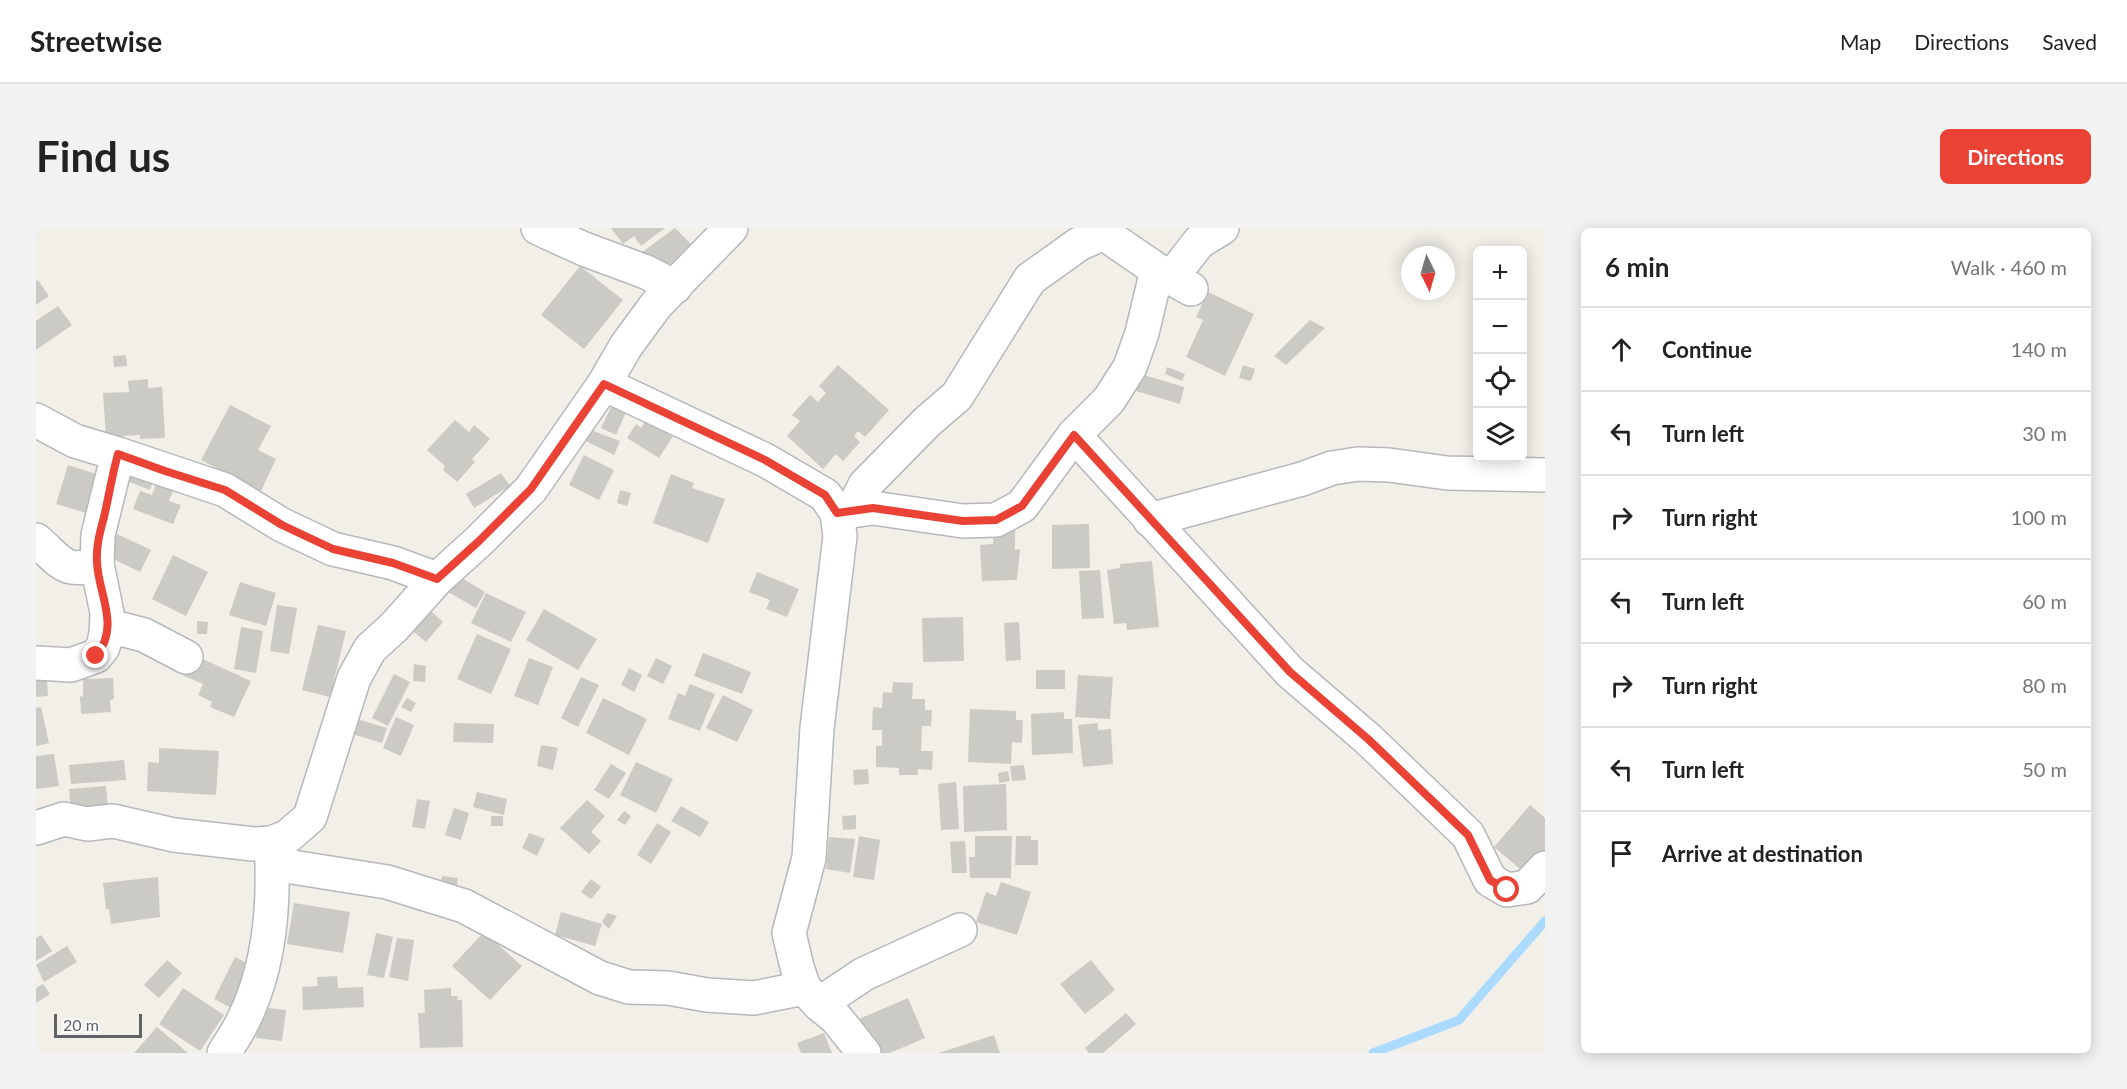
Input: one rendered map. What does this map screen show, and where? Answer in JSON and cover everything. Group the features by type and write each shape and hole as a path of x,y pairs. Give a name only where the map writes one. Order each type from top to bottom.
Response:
{"street":[{"path":"538,228 593,253 646,272 675,287"},
{"path":"224,1053 243,1022 258,985 267,948 272,894 272,854 310,817 354,678 370,650 437,579 531,489 656,305 731,228"},
{"path":"604,384 765,460 825,495 845,512 873,508 953,520 996,520 1022,506 1074,435 1109,400 1130,367 1142,333 1173,279 1199,242 1222,228"},
{"path":"864,1053 836,1018 811,996 797,967 789,933 809,858 817,728 840,536 845,512 865,485 928,421 957,396 1030,279 1079,244 1100,231 1173,279"},
{"path":"36,420 75,441 225,490 282,525 333,549 393,563 437,579"},
{"path":"1074,435 1290,672 1368,739 1468,835 1490,880 1507,890 1527,887 1545,868"},
{"path":"36,663 71,665 96,656 103,647 107,613 97,564 98,535 118,454"},
{"path":"1150,520 1302,479 1332,468 1358,464 1389,465 1447,473 1545,475"},
{"path":"36,540 58,561 68,567 80,570 97,564"},
{"path":"106,634 121,629 144,635 186,657"},
{"path":"36,828 64,819 87,824 113,821 174,835 253,844 272,854 387,882 464,906 600,978 629,987 668,988 707,995 754,998 811,996 960,930"}],"building":[{"path":"611,228 665,228 641,246 634,236 623,244"},
{"path":"675,228 692,245 660,273 634,258"},
{"path":"580,266 623,300 584,349 541,315"},
{"path":"38,280 49,296 36,305 36,281"},
{"path":"1208,292 1254,314 1225,376 1186,357 1203,320 1196,317"},
{"path":"58,306 72,325 36,350 36,321"},
{"path":"1310,320 1325,328 1286,365 1274,356"},
{"path":"126,355 127,366 114,367 113,356"},
{"path":"838,365 889,410 865,437 858,431 854,436 860,442 843,461 836,454 823,469 787,436 800,421 792,415 810,395 818,402 826,393 819,386"},
{"path":"1243,365 1255,369 1251,381 1239,378"},
{"path":"1167,367 1185,374 1182,381 1165,374"},
{"path":"1141,374 1184,387 1180,404 1136,391"},
{"path":"148,379 148,388 162,387 165,438 140,439 140,435 106,437 103,393 129,392 128,381"},
{"path":"230,405 271,426 258,450 276,459 261,491 201,460"},
{"path":"612,405 626,412 616,435 601,428"},
{"path":"649,416 675,433 659,458 627,438 636,424 641,428"},
{"path":"455,420 469,432 474,425 490,439 472,459 475,462 457,482 443,470 445,466 427,450"},
{"path":"588,429 620,441 614,455 582,439"},
{"path":"584,455 614,470 599,500 569,485"},
{"path":"68,465 102,476 90,514 56,504"},
{"path":"128,470 154,479 150,490 124,480"},
{"path":"501,473 510,486 474,508 466,494"},
{"path":"671,474 694,483 692,488 725,499 708,543 653,523"},
{"path":"158,479 175,486 169,501 181,505 173,524 133,509 140,491 152,495"},
{"path":"620,490 631,493 627,506 617,503"},
{"path":"1089,524 1090,568 1052,569 1052,525"},
{"path":"1015,526 1015,550 1020,549 1017,580 982,581 980,545 993,544 993,527"},
{"path":"117,534 151,550 140,572 107,556"},
{"path":"173,555 208,572 186,616 152,599"},
{"path":"1152,561 1159,627 1127,630 1126,623 1114,624 1107,570 1120,568 1120,564"},
{"path":"1100,570 1104,618 1082,619 1079,571"},
{"path":"757,572 799,589 787,617 766,609 770,600 749,592"},
{"path":"457,575 485,592 476,608 448,592"},
{"path":"240,582 276,593 266,626 229,615"},
{"path":"486,593 526,612 511,642 471,623"},
{"path":"277,605 297,608 289,654 270,651"},
{"path":"544,609 597,639 578,670 526,640"},
{"path":"430,610 443,622 426,642 413,631"},
{"path":"963,617 964,661 923,662 922,618"},
{"path":"197,621 208,622 207,634 197,634"},
{"path":"1019,622 1021,660 1006,661 1004,623"},
{"path":"318,625 346,631 330,697 302,690"},
{"path":"241,627 263,631 256,673 234,669"},
{"path":"477,634 511,649 491,694 457,679"},
{"path":"703,653 751,672 742,694 694,676"},
{"path":"194,655 251,681 234,717 210,707 212,702 198,695 203,684 184,676"},
{"path":"529,658 553,667 538,705 514,696"},
{"path":"656,658 672,666 663,684 647,676"},
{"path":"414,664 426,666 425,682 413,681"},
{"path":"36,666 46,666 48,696 36,697"},
{"path":"629,668 642,675 634,692 621,685"},
{"path":"1036,670 1065,670 1065,689 1036,689"},
{"path":"394,674 410,682 388,726 372,718"},
{"path":"1078,675 1113,677 1110,719 1075,717"},
{"path":"581,677 599,685 578,727 561,718"},
{"path":"113,678 114,699 110,700 111,712 81,714 80,696 83,697 83,679"},
{"path":"893,682 913,683 912,699 925,699 925,710 932,710 931,726 922,726 921,751 933,751 932,770 918,769 918,775 899,775 899,768 876,767 876,746 882,746 882,730 872,730 873,707 882,708 883,692 892,693"},
{"path":"690,684 715,694 700,731 668,719 678,693 685,696"},
{"path":"723,695 753,710 737,742 706,728"},
{"path":"407,698 416,703 411,712 401,707"},
{"path":"603,698 647,719 629,755 586,733"},
{"path":"41,707 49,743 36,746 36,708"},
{"path":"970,709 1016,711 1016,720 1023,720 1022,743 1012,742 1011,764 968,762"},
{"path":"1064,712 1064,719 1072,719 1073,753 1032,755 1031,714"},
{"path":"396,717 414,725 401,756 383,748"},
{"path":"357,719 387,728 382,743 352,734"},
{"path":"454,723 494,724 493,743 453,742"},
{"path":"1098,723 1098,730 1111,729 1113,764 1083,767 1078,725"},
{"path":"541,745 558,748 553,770 537,766"},
{"path":"159,748 219,751 216,795 147,791 148,762 159,763"},
{"path":"54,754 59,786 36,789 36,756"},
{"path":"124,760 126,780 71,784 69,765"},
{"path":"636,762 673,779 656,813 620,795"},
{"path":"611,764 626,773 609,799 594,790"},
{"path":"1024,765 1026,780 1012,781 1010,766"},
{"path":"868,769 869,784 854,785 853,770"},
{"path":"1008,771 1010,781 999,783 998,773"},
{"path":"956,782 959,829 941,830 938,784"},
{"path":"1006,784 1007,830 964,832 963,786"},
{"path":"106,786 108,809 71,812 69,789"},
{"path":"477,792 507,799 504,815 473,807"},
{"path":"417,799 430,801 425,829 412,827"},
{"path":"587,800 605,816 591,832 601,841 589,854 560,828"},
{"path":"1530,805 1545,818 1545,852 1526,874 1494,847"},
{"path":"681,806 709,822 700,837 671,821"},
{"path":"454,808 469,813 461,840 445,835"},
{"path":"624,811 631,816 625,825 617,820"},
{"path":"856,815 856,829 843,830 842,816"},
{"path":"491,816 503,816 503,826 491,826"},
{"path":"657,823 671,832 651,864 637,855"},
{"path":"529,833 545,839 537,856 522,848"},
{"path":"859,836 880,840 874,880 853,877"},
{"path":"975,836 1012,836 1011,878 970,878 969,857 975,857"},
{"path":"1016,836 1031,836 1031,840 1038,840 1038,865 1015,865"},
{"path":"829,837 855,839 850,873 826,869"},
{"path":"965,841 967,873 952,873 950,842"},
{"path":"442,876 458,878 456,894 441,892"},
{"path":"158,877 160,917 111,924 109,909 106,909 103,883"},
{"path":"591,879 601,887 591,899 581,892"},
{"path":"1001,882 1031,892 1017,935 976,922 986,892 996,896"},
{"path":"294,903 350,912 343,953 287,944"},
{"path":"561,912 602,924 595,946 555,935"},
{"path":"607,913 617,916 609,929 602,922"},
{"path":"484,932 522,966 490,1000 452,966"},
{"path":"376,933 393,937 384,978 367,975"},
{"path":"41,935 52,951 36,961 36,938"},
{"path":"397,938 414,940 408,981 389,977"},
{"path":"67,946 77,962 44,982 36,965"},
{"path":"235,957 254,967 233,1009 214,999"},
{"path":"167,960 182,973 159,998 144,985"},
{"path":"1091,960 1115,990 1085,1014 1060,984"},
{"path":"337,976 338,988 363,987 364,1007 303,1010 302,987 318,986 317,977"},
{"path":"43,984 50,994 36,1003 36,988"},
{"path":"183,988 224,1015 200,1051 159,1024"},
{"path":"451,988 451,996 458,996 457,1000 462,1000 463,1047 420,1048 418,1013 425,1013 424,990"},
{"path":"908,998 925,1038 890,1053 874,1053 859,1019"},
{"path":"260,1007 286,1010 282,1041 256,1038"},
{"path":"1126,1013 1136,1024 1103,1053 1089,1053 1085,1048"},
{"path":"157,1027 188,1053 134,1053"},
{"path":"824,1033 832,1053 801,1053 797,1043"},
{"path":"994,1035 1000,1053 939,1053"}],"waterway":[{"path":"1373,1053 1459,1020 1545,921"}],"route":[{"path":"96,656 103,647 107,613 97,564 98,535 118,454 225,490 282,525 333,549 393,563 437,579 531,489 604,384 765,460 825,495 837,513 873,508 963,521 996,520 1022,506 1074,435 1290,672 1368,739 1468,835 1490,880 1507,890"}]}
